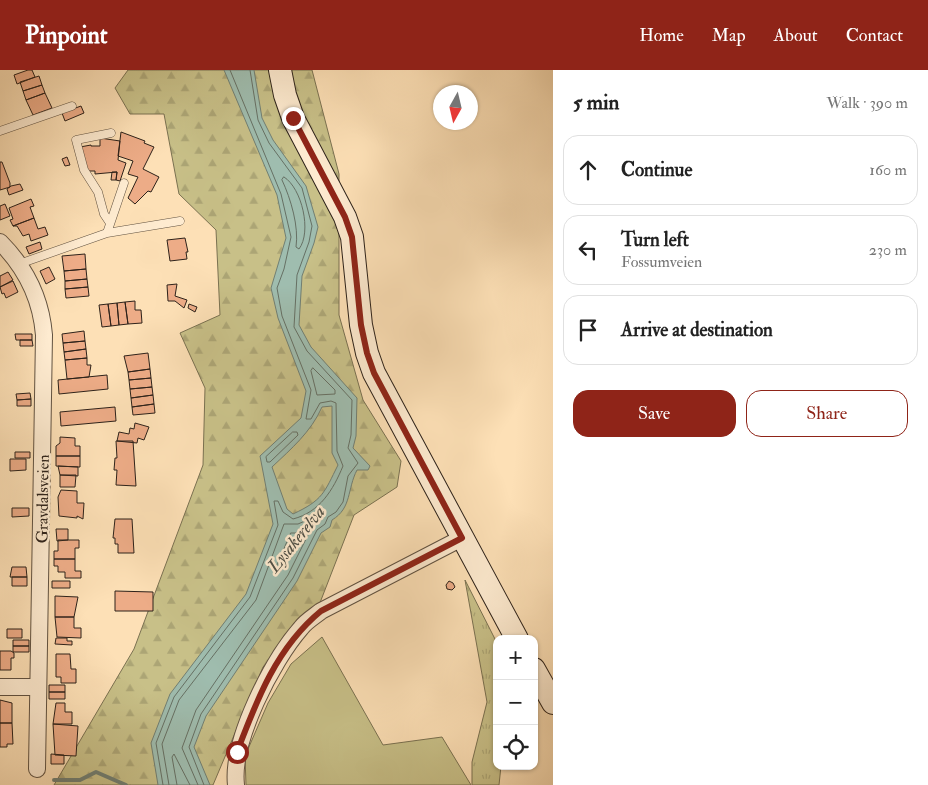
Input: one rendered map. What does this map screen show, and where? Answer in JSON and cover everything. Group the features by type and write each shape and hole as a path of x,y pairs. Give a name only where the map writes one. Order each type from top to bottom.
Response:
{"street":[{"path":"280,70 285,95 293,118 345,217 352,237 361,325 372,366 384,395 515,635"},
{"name":"Gravdalsveien","path":"0,242 19,264 36,294 44,335 37,769"},
{"path":"236,785 237,752 248,724 280,656 302,627 321,611 462,538"},
{"path":"538,676 553,704"},
{"path":"0,688 38,687"}],"lane":[{"path":"0,131 72,106"},
{"path":"110,223 104,214 98,192 84,170 76,140 111,133"},
{"path":"107,233 124,183"},
{"path":"19,264 107,233 180,221"}],"green space":[{"path":"128,70 312,70 339,174 339,315 363,400 401,461 397,487 354,515 316,613 300,625 263,667 213,785 54,785 134,649 203,465 205,388 180,333 220,315 216,230 179,194 164,114 130,114 115,88"},
{"path":"465,580 493,635 493,770 501,770 499,785 472,785 472,762 487,702"},
{"path":"322,637 383,745 442,737 471,785 246,785 245,756 268,703 291,664"}],"water":[{"name":"Lysakerelva","path":"224,70 254,70 262,118 273,140 306,186 318,227 302,276 299,325 311,347 357,398 356,436 353,448 370,466 368,470 357,470 343,510 332,520 330,527 321,533 297,581 206,716 194,747 210,785 158,785 151,743 170,694 246,594 273,524 260,456 301,418 306,391 278,318 271,288 286,238 277,195","holes":["332,406 332,453 338,465 326,489 317,500 293,514 287,509 272,467 306,432 322,407"]}],"building":[{"path":"32,70 35,77 17,84 14,75"},
{"path":"39,76 42,85 23,91 20,82"},
{"path":"42,85 45,93 26,100 23,91"},
{"path":"45,93 52,108 33,115 26,100"},
{"path":"81,106 84,113 65,121 62,113"},
{"path":"121,132 145,141 144,143 154,147 143,169 159,177 151,192 148,191 135,204 128,198 138,177 128,174 133,161 118,156"},
{"path":"100,138 120,141 118,160 126,163 120,181 116,180 117,172 95,174 95,171 88,171 80,147 100,146"},
{"path":"67,157 70,165 65,166 62,159"},
{"path":"0,162 2,162 10,187 0,190"},
{"path":"112,172 117,172 116,180 111,180"},
{"path":"20,184 23,190 9,195 7,189"},
{"path":"31,199 34,206 30,207 34,218 13,226 10,220 13,219 9,208"},
{"path":"5,204 10,216 0,220 0,206"},
{"path":"34,218 38,229 45,227 48,235 31,241 29,234 23,236 17,226 13,226"},
{"path":"185,238 188,252 186,252 187,259 170,261 167,240"},
{"path":"40,242 42,249 29,254 26,247"},
{"path":"85,254 86,269 64,271 62,256"},
{"path":"49,267 55,279 46,284 40,271"},
{"path":"86,269 87,279 65,281 64,271"},
{"path":"8,272 13,280 0,287 0,276"},
{"path":"87,279 88,287 65,289 65,281"},
{"path":"13,281 18,292 6,298 4,293 2,294 0,287"},
{"path":"177,284 175,296 187,300 184,308 175,301 168,301 167,285"},
{"path":"88,287 89,296 66,298 65,289"},
{"path":"135,301 135,310 141,310 142,323 128,324 125,302"},
{"path":"125,302 128,324 119,325 117,303"},
{"path":"117,303 119,325 111,326 108,304"},
{"path":"108,304 111,326 102,327 99,305"},
{"path":"189,304 197,307 195,312 188,308"},
{"path":"84,331 85,341 63,343 62,334"},
{"path":"15,334 32,334 32,340 16,340"},
{"path":"20,340 32,340 33,346 20,346"},
{"path":"85,341 86,349 64,352 63,343"},
{"path":"86,349 87,358 65,360 64,352"},
{"path":"148,353 150,369 128,372 124,356"},
{"path":"87,358 87,365 91,365 89,377 67,379 65,360"},
{"path":"150,369 151,378 129,380 128,372"},
{"path":"107,375 108,389 59,394 58,380"},
{"path":"151,378 152,387 130,389 129,380"},
{"path":"152,387 153,395 131,398 130,389"},
{"path":"30,393 31,399 17,400 16,394"},
{"path":"153,395 154,404 132,407 131,398"},
{"path":"31,399 31,406 17,406 17,400"},
{"path":"154,404 155,413 133,415 132,407"},
{"path":"115,407 116,421 61,426 60,412"},
{"path":"135,423 149,427 144,440 138,438 137,443 117,441 119,432 129,434 130,428 134,429"},
{"path":"60,437 75,438 75,446 80,446 80,456 56,456 56,446 60,443"},
{"path":"116,441 133,441 136,486 116,485 117,470 114,470 115,458 117,458"},
{"path":"15,452 30,452 30,458 15,458"},
{"path":"56,456 80,456 80,467 56,466"},
{"path":"10,459 26,459 26,470 10,471"},
{"path":"58,466 78,467 78,476 60,475"},
{"path":"60,475 76,475 75,487 60,487"},
{"path":"61,490 77,491 77,503 84,503 83,519 77,516 77,518 59,516 58,497"},
{"path":"12,508 29,508 29,516 12,517"},
{"path":"115,519 132,519 134,553 118,553 118,544 115,544 115,538 113,538"},
{"path":"56,529 68,529 68,540 57,541"},
{"path":"58,540 79,540 79,548 75,548 75,559 54,559 54,551 58,551"},
{"path":"54,559 75,559 75,571 81,571 81,578 65,578 65,572 58,572 58,566 54,566"},
{"path":"12,567 26,567 27,577 10,577"},
{"path":"12,577 27,577 27,586 12,586"},
{"path":"52,581 70,581 70,588 52,588"},
{"path":"449,581 455,587 452,590 447,589 446,585"},
{"path":"115,591 153,592 153,611 115,611"},
{"path":"55,596 78,597 74,617 55,617"},
{"path":"55,617 74,617 74,628 81,628 81,638 57,637"},
{"path":"7,629 22,629 22,638 7,638"},
{"path":"56,638 67,638 67,641 72,641 72,645 55,644"},
{"path":"13,640 29,640 29,646 13,646"},
{"path":"13,646 29,646 29,652 13,652"},
{"path":"0,651 11,651 14,653 14,658 11,658 11,670 0,670"},
{"path":"56,654 70,654 71,669 76,669 76,683 61,683 61,677 56,677"},
{"path":"49,685 65,685 65,692 49,692"},
{"path":"49,692 65,692 65,699 49,699"},
{"path":"0,700 12,703 12,723 0,723"},
{"path":"56,703 65,703 65,712 72,712 72,724 53,724"},
{"path":"0,723 12,723 13,744 7,744 7,747 0,747"},
{"path":"53,724 78,726 76,756 55,755"},
{"path":"51,754 64,755 64,764 51,764"}],"waterway":[{"path":"54,780 80,780 96,772 126,785"}],"route":[{"path":"237,752 262,691 280,656 302,627 321,611 462,538 384,395 374,373 367,353 361,325 352,237 345,217 293,118"}]}
